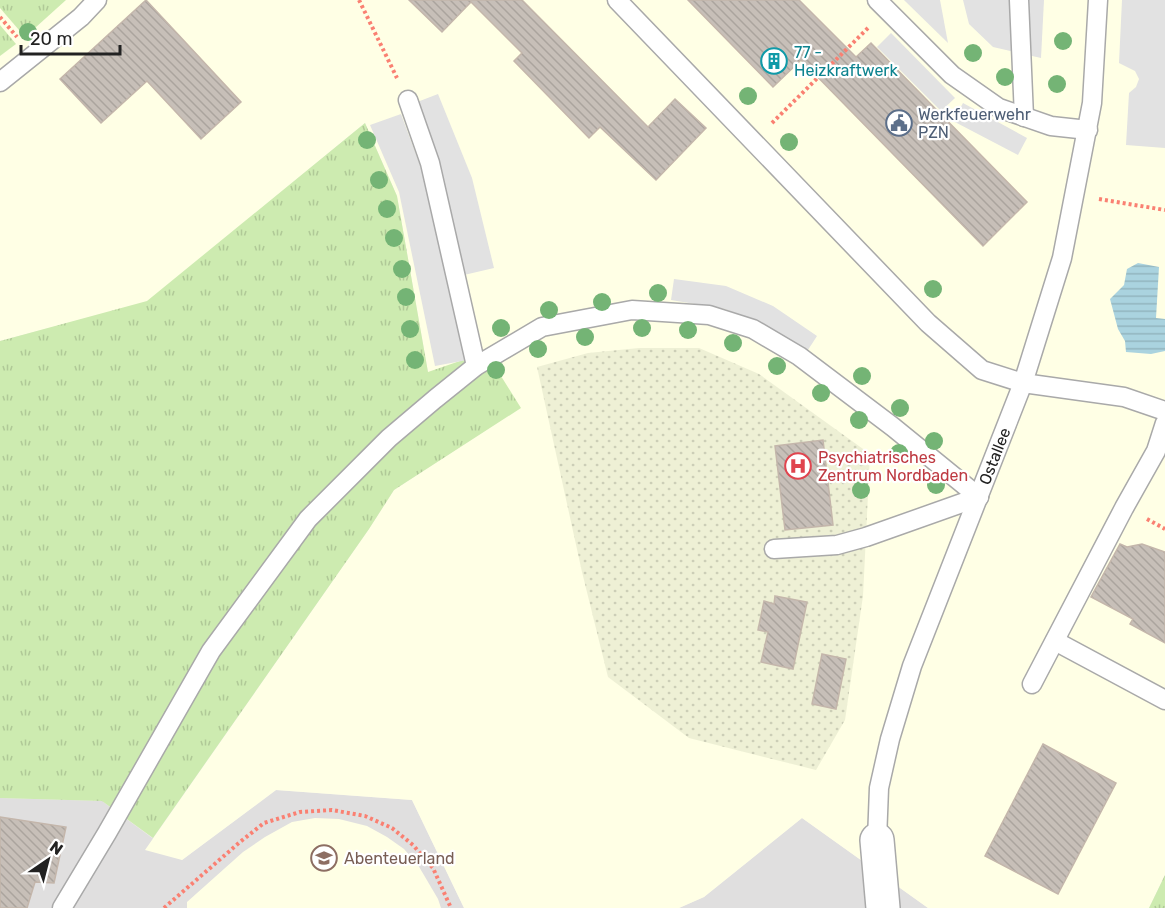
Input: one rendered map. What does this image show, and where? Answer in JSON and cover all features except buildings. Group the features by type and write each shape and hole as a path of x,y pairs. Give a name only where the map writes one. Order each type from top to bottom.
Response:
{"street":[{"name":"Ostallee","path":"878,840 883,908"}],"lane":[{"path":"0,82 81,17 97,0"},
{"path":"617,0 928,323 982,370 1023,383 1124,397 1165,411"},
{"path":"877,0 952,75 999,108 1051,126 1088,130"},
{"path":"1019,0 1024,117"},
{"name":"Ostallee","path":"878,840 879,788 890,740 912,666 1023,383 1062,258 1092,103 1098,0"},
{"path":"408,100 430,163 476,366"},
{"path":"62,908 210,651 308,519 390,438 476,366 542,327 632,310 709,315 753,329 799,356 893,427 979,497"},
{"path":"1032,684 1156,451 1165,423"},
{"path":"774,549 837,544 866,537 979,497"},
{"path":"1055,641 1165,699"}],"path":[{"path":"359,0 408,100"},
{"path":"754,141 854,42"},
{"path":"1075,195 1165,210"},
{"path":"1142,517 1165,529"},
{"path":"164,908 264,823 300,812 332,810 364,816 392,828 413,845 433,868 451,908"}],"shaded area":[{"name":"Psychiatrisches Zentrum Nordbaden","path":"0,0 1165,0 1165,875 1149,908 928,908 802,818 704,897 679,908 464,908 412,800 276,790 182,860 145,850 394,490 520,408 428,372 397,196 365,123 147,302 0,341"},
{"path":"904,0 940,0 948,43"},
{"path":"963,0 1044,0 1041,58 993,47 969,24"},
{"path":"1122,0 1165,0 1165,148 1126,145 1129,93 1136,87 1139,79 1135,71 1119,63"},
{"path":"891,33 955,98 941,111 877,47"},
{"path":"438,94 472,178 494,268 464,275 444,185 412,104"},
{"path":"963,103 1027,138 1018,155 953,121"},
{"path":"401,114 427,184 467,360 435,366 399,192 370,125"},
{"path":"674,279 726,286 773,306 817,336 806,353 763,325 725,309 671,300"},
{"path":"639,348 699,348 759,374 870,454 863,596 845,720 816,770 689,738 608,677 582,572 537,367 588,353"},
{"path":"276,790 412,800 464,908 0,908 0,798 102,801 182,860"},
{"name":"Abenteuerland","path":"315,818 339,819 367,826 404,849 418,865 441,908 187,908 187,902 243,852 292,822"},
{"path":"802,818 928,908 679,908 704,897"}],"green space":[{"path":"0,0 66,0 25,37 0,8"},
{"path":"0,25 16,44 0,56"},
{"path":"365,123 397,196 428,372 486,352 521,408 394,490 153,838 102,801 0,798 0,341 147,301"},
{"path":"1165,875 1165,908 1149,908"}],"water":[{"path":"1138,263 1159,267 1156,318 1165,319 1165,351 1151,354 1126,352 1125,341 1118,329 1110,299 1124,285 1127,269"}],"place":[{"name":"77 - Heizkraftwerk","path":"774,61"},
{"name":"Werkfeuerwehr PZN","path":"899,123"},
{"name":"Psychiatrisches Zentrum Nordbaden","path":"798,466"},
{"name":"Abenteuerland","path":"324,858"}]}
